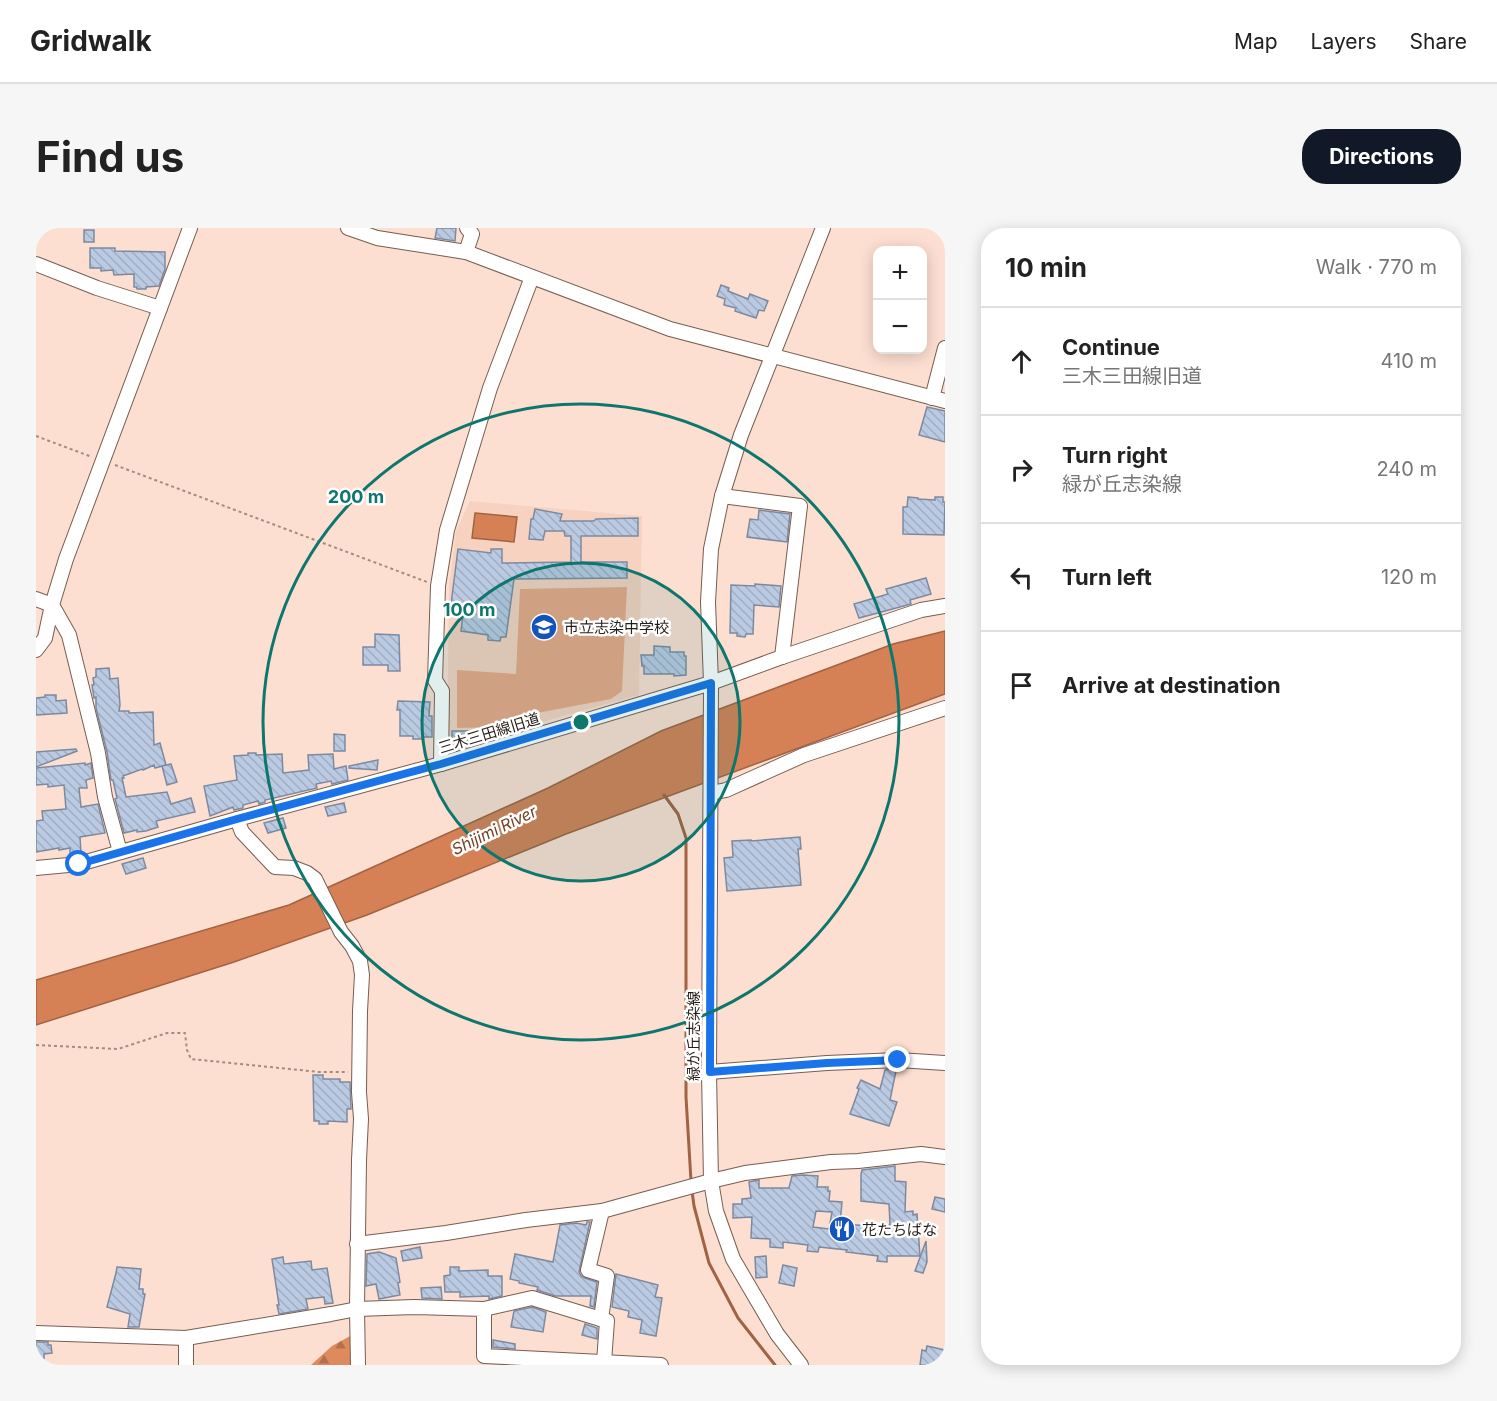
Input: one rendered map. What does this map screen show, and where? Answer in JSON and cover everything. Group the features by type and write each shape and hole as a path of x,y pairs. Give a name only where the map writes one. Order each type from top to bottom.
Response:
{"street":[{"path":"36,650 45,638 66,559 190,228"},
{"path":"348,228 377,238 466,252 670,329 939,399 945,348"},
{"name":"緑が丘志染線","path":"801,1365 777,1334 733,1259 716,1211 711,1181 711,683 708,603 711,549 722,496 741,435 823,228"},
{"path":"466,252 471,230"},
{"path":"36,264 97,288 160,308"},
{"path":"441,764 442,691 435,680 438,586 447,530 490,388 532,277"},
{"path":"722,496 800,506 783,657"},
{"path":"36,599 52,605 69,635 98,753 105,797 120,852"},
{"name":"三木三田線旧道","path":"36,868 79,864 441,764 711,683 921,610 945,606"},
{"path":"711,793 726,790 804,755 945,708"},
{"path":"237,819 242,832 275,867 294,868 315,879 341,932 360,961 362,975 357,1244 358,1365"},
{"path":"710,1072 898,1060 945,1064"},
{"path":"357,1244 602,1211 753,1172 921,1154 945,1157"},
{"path":"601,1319 607,1276 588,1270 602,1211"},
{"path":"36,1333 186,1338 357,1309 414,1307 484,1309 532,1298 607,1321 604,1362"},
{"path":"484,1309 483,1356 661,1365"},
{"path":"186,1338 186,1365"}],"path":[{"path":"36,436 438,586"},
{"path":"36,1045 118,1049 167,1033 185,1033 186,1050 191,1059 319,1072 359,1072"}],"shaded area":[{"name":"市立志染中学校","path":"470,501 642,516 639,695 447,748 449,585 456,531"},
{"path":"627,587 622,691 611,699 506,719 497,727 457,728 457,670 516,674 520,589"}],"green space":[{"path":"352,1335 353,1365 311,1365 332,1346"}],"water":[{"path":"475,513 517,517 514,542 472,538"},
{"name":"Shijimi River","path":"945,631 945,694 566,834 367,915 234,962 36,1025 36,980 289,905 548,788 661,731 893,644"}],"building":[{"path":"437,228 456,228 455,241 435,238"},
{"path":"84,230 94,230 94,242 84,242"},
{"path":"90,248 165,252 165,269 159,286 137,289 134,287 134,274 114,275 113,270 101,271 101,268 90,268"},
{"path":"721,285 729,288 728,291 748,299 750,294 768,301 764,311 759,310 756,318 724,305 725,299 717,296"},
{"path":"927,407 945,411 945,442 919,435"},
{"path":"908,497 935,500 935,497 943,497 943,502 945,502 944,535 903,534 903,507 907,507"},
{"path":"535,509 562,514 560,521 638,518 638,536 581,536 581,562 627,562 627,578 514,579 506,637 501,637 500,641 488,640 488,635 461,631 463,614 450,612 458,549 491,553 491,549 502,549 502,563 571,562 571,536 565,536 564,531 545,531 543,540 529,539 531,519 533,519"},
{"path":"759,510 790,514 787,542 747,537 750,519 758,520"},
{"path":"926,578 931,594 910,600 911,604 859,618 854,604 888,594 886,589"},
{"path":"755,584 781,586 779,607 754,605 753,634 746,634 745,637 737,636 737,633 730,633 731,585 755,586"},
{"path":"375,634 399,635 400,671 388,671 388,665 363,665 363,647 375,647"},
{"path":"654,646 670,647 670,652 684,652 686,675 644,674 641,655 654,655"},
{"path":"109,668 110,679 118,678 119,711 153,712 154,745 160,743 166,765 155,768 154,765 123,776 126,797 167,792 171,804 191,798 195,812 156,821 158,827 146,831 137,832 137,830 124,833 92,685 94,685 93,678 96,677 96,669"},
{"path":"45,695 56,695 56,701 66,700 67,713 36,715 36,698 45,697"},
{"path":"398,701 430,702 432,737 413,739 413,736 400,736"},
{"path":"452,731 468,731 468,742 452,742"},
{"path":"334,734 345,735 345,751 334,751"},
{"path":"76,749 77,751 36,767 36,752"},
{"path":"248,753 282,754 283,773 309,770 308,755 333,754 334,769 346,766 348,780 332,784 331,781 316,784 317,788 265,800 259,804 258,801 243,805 243,808 234,810 233,807 210,816 204,786 237,780 234,756 248,755"},
{"path":"378,760 377,770 349,768 349,766"},
{"path":"85,763 85,765 91,763 93,778 86,780 87,788 79,788 81,807 98,804 105,833 80,837 81,853 70,855 70,848 36,852 36,821 43,820 42,811 66,809 64,785 48,787 48,784 36,785 36,768"},
{"path":"171,764 177,782 167,785 162,766"},
{"path":"344,803 346,812 328,816 325,807"},
{"path":"283,818 286,828 268,833 264,823"},
{"path":"800,837 801,849 798,849 801,885 727,891 724,858 733,857 732,841"},
{"path":"143,858 146,868 126,874 122,864"},
{"path":"885,1070 896,1071 890,1100 897,1102 889,1126 850,1114 861,1080 880,1089"},
{"path":"313,1075 323,1075 323,1079 340,1079 340,1082 350,1082 351,1109 347,1109 347,1122 328,1121 328,1124 319,1124 319,1121 314,1121"},
{"path":"895,1166 895,1181 906,1182 905,1212 913,1211 913,1215 917,1214 920,1256 887,1256 887,1262 877,1261 878,1256 846,1252 847,1250 819,1247 818,1252 807,1251 808,1245 783,1242 783,1248 770,1247 770,1239 751,1238 752,1217 733,1218 733,1204 742,1204 742,1199 751,1198 749,1182 759,1180 759,1188 789,1188 792,1176 803,1175 818,1176 817,1187 828,1187 829,1201 842,1202 840,1224 888,1227 887,1225 890,1225 889,1204 861,1201 862,1170","holes":["816,1211 832,1212 829,1229 813,1227"]},
{"path":"935,1197 945,1199 945,1212 932,1209"},
{"path":"590,1222 579,1272 581,1276 597,1282 594,1307 590,1306 591,1296 555,1296 537,1290 538,1287 510,1279 515,1254 553,1262 560,1225 576,1223 586,1225"},
{"path":"926,1241 927,1262 923,1273 915,1271"},
{"path":"420,1247 422,1258 403,1261 401,1251"},
{"path":"379,1252 396,1258 400,1295 379,1299 376,1284 366,1286 367,1254"},
{"path":"766,1256 767,1277 756,1278 755,1257"},
{"path":"283,1257 284,1264 311,1261 312,1270 327,1268 333,1303 325,1304 324,1297 306,1299 308,1309 279,1314 272,1259"},
{"path":"783,1265 797,1268 794,1286 779,1283"},
{"path":"117,1267 141,1269 139,1289 143,1289 143,1294 145,1294 139,1327 128,1327 130,1314 107,1307"},
{"path":"450,1267 459,1267 459,1271 488,1270 488,1276 502,1276 502,1296 489,1299 489,1296 460,1297 460,1292 445,1292 444,1276 450,1275"},
{"path":"616,1274 658,1285 655,1297 662,1298 656,1336 640,1333 642,1320 628,1317 629,1311 612,1307"},
{"path":"441,1287 442,1299 422,1298 421,1288"},
{"path":"532,1307 546,1312 543,1332 511,1327 514,1311"},
{"path":"585,1324 597,1328 597,1339 582,1335"},
{"path":"493,1340 515,1344 515,1349 493,1347"},
{"path":"36,1342 48,1342 48,1345 51,1345 52,1353 44,1354 44,1365 36,1365"},
{"path":"927,1346 945,1350 945,1365 920,1365 922,1350 926,1351"}],"waterway":[{"path":"664,795 678,814 686,838 686,1097 691,1181"},
{"path":"692,1191 709,1263 738,1318 775,1365"}],"place":[{"name":"市立志染中学校","path":"544,627"},
{"name":"花たちばな","path":"842,1229"}],"route":[{"path":"79,864 441,764 711,683 710,1072 898,1060"}]}
